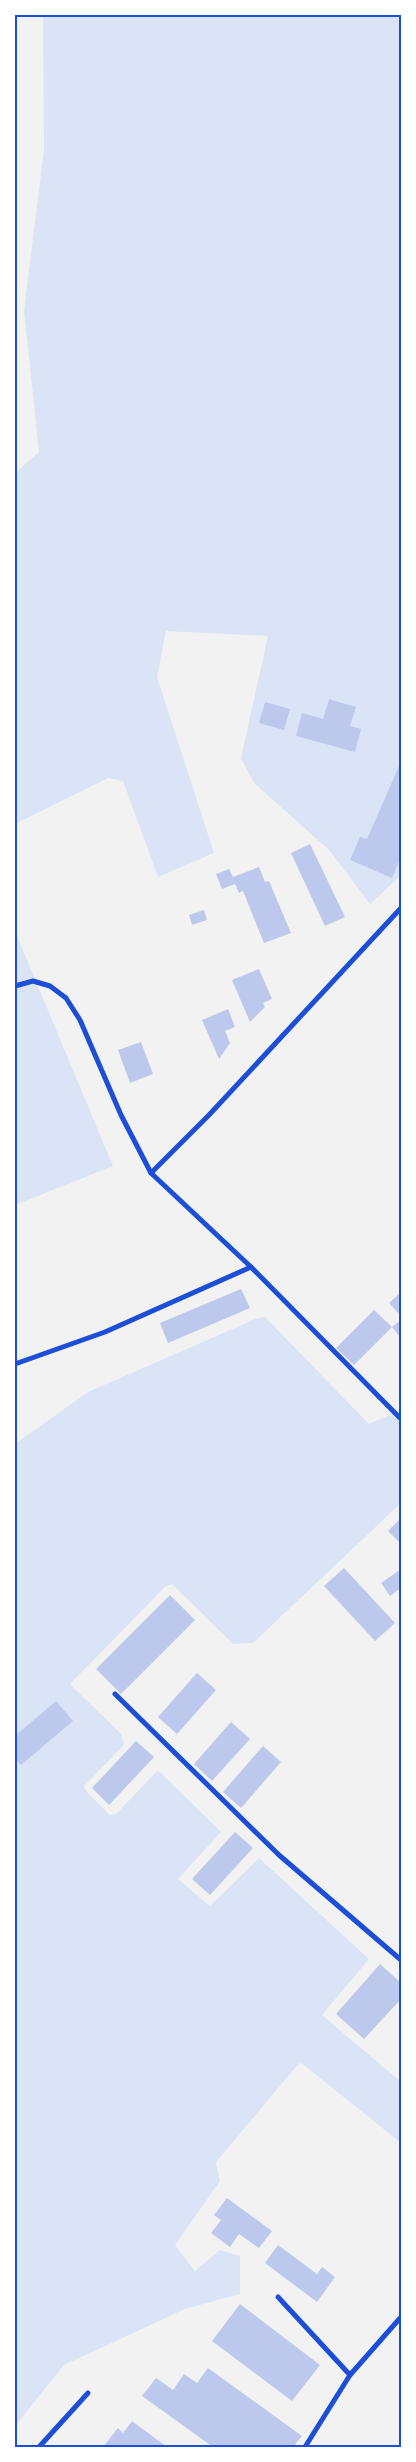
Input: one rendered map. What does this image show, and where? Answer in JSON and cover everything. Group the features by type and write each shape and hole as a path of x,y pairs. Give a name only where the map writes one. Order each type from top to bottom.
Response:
{"street":[{"path":"151,1173 235,1087 401,908"},
{"path":"15,986 32,981 50,986 66,998 80,1020 121,1115 151,1173 251,1267 401,1419"},
{"path":"15,1364 105,1332 251,1267"},
{"path":"115,1694 279,1855 401,1960"},
{"path":"278,2296 350,2375"},
{"path":"305,2447 350,2375 401,2317"},
{"path":"39,2447 88,2392"}],"shaded area":[{"path":"43,15 401,15 401,875 370,904 330,851 254,783 241,758 268,636 166,631 157,677 214,853 158,877 123,781 108,778 15,824 15,473 39,452 24,311 44,150"},
{"path":"15,931 113,1166 15,1205"},
{"path":"265,1317 369,1424 401,1410 401,1503 253,1643 233,1644 172,1584 165,1587 70,1684 121,1734 124,1745 84,1786 86,1791 110,1815 117,1813 158,1770 221,1832 178,1879 210,1906 259,1858 369,1959 322,2015 401,2082 401,2143 300,2062 216,2162 220,2181 175,2245 195,2271 220,2250 240,2256 240,2294 185,2309 64,2365 15,2426 15,1444 88,1392 258,1318"}],"building":[{"path":"329,699 356,707 350,726 361,729 355,752 296,736 302,713 323,719"},
{"path":"265,702 290,709 284,730 259,723"},
{"path":"399,766 401,767 401,857 392,878 350,860 360,837 367,839"},
{"path":"310,844 345,917 325,926 291,853"},
{"path":"259,867 265,882 269,881 291,933 264,943 243,891 239,893 235,884 222,889 216,874 229,869 233,877"},
{"path":"204,910 207,920 192,925 189,915"},
{"path":"259,969 272,999 263,1003 265,1007 250,1022 232,980"},
{"path":"228,1009 235,1027 225,1031 230,1043 219,1059 202,1020"},
{"path":"141,1042 153,1074 130,1083 118,1050"},
{"path":"241,1289 250,1308 168,1343 160,1323"},
{"path":"399,1294 401,1297 401,1310 398,1313 389,1303"},
{"path":"374,1310 392,1327 354,1365 336,1348"},
{"path":"401,1320 401,1338 392,1327"},
{"path":"401,1518 401,1544 388,1531"},
{"path":"344,1568 395,1623 375,1641 324,1586"},
{"path":"401,1569 401,1588 390,1596 381,1583"},
{"path":"170,1595 195,1620 121,1694 96,1669"},
{"path":"197,1673 216,1690 177,1734 158,1717"},
{"path":"56,1701 73,1721 21,1765 15,1758 15,1736"},
{"path":"231,1722 250,1739 212,1781 194,1764"},
{"path":"136,1741 154,1757 109,1805 92,1788"},
{"path":"263,1746 281,1762 241,1808 223,1792"},
{"path":"235,1832 253,1848 210,1895 192,1879"},
{"path":"380,1964 401,1983 401,1999 364,2039 336,2014"},
{"path":"227,2198 272,2231 259,2248 239,2234 230,2247 211,2233 221,2220 214,2215"},
{"path":"278,2245 317,2274 322,2267 335,2277 317,2302 265,2263"},
{"path":"240,2304 320,2365 292,2401 212,2341"},
{"path":"208,2368 302,2436 293,2447 213,2447 142,2396 156,2378 173,2390 184,2374 197,2383"},
{"path":"132,2421 167,2447 103,2447 118,2428 123,2433"}]}
